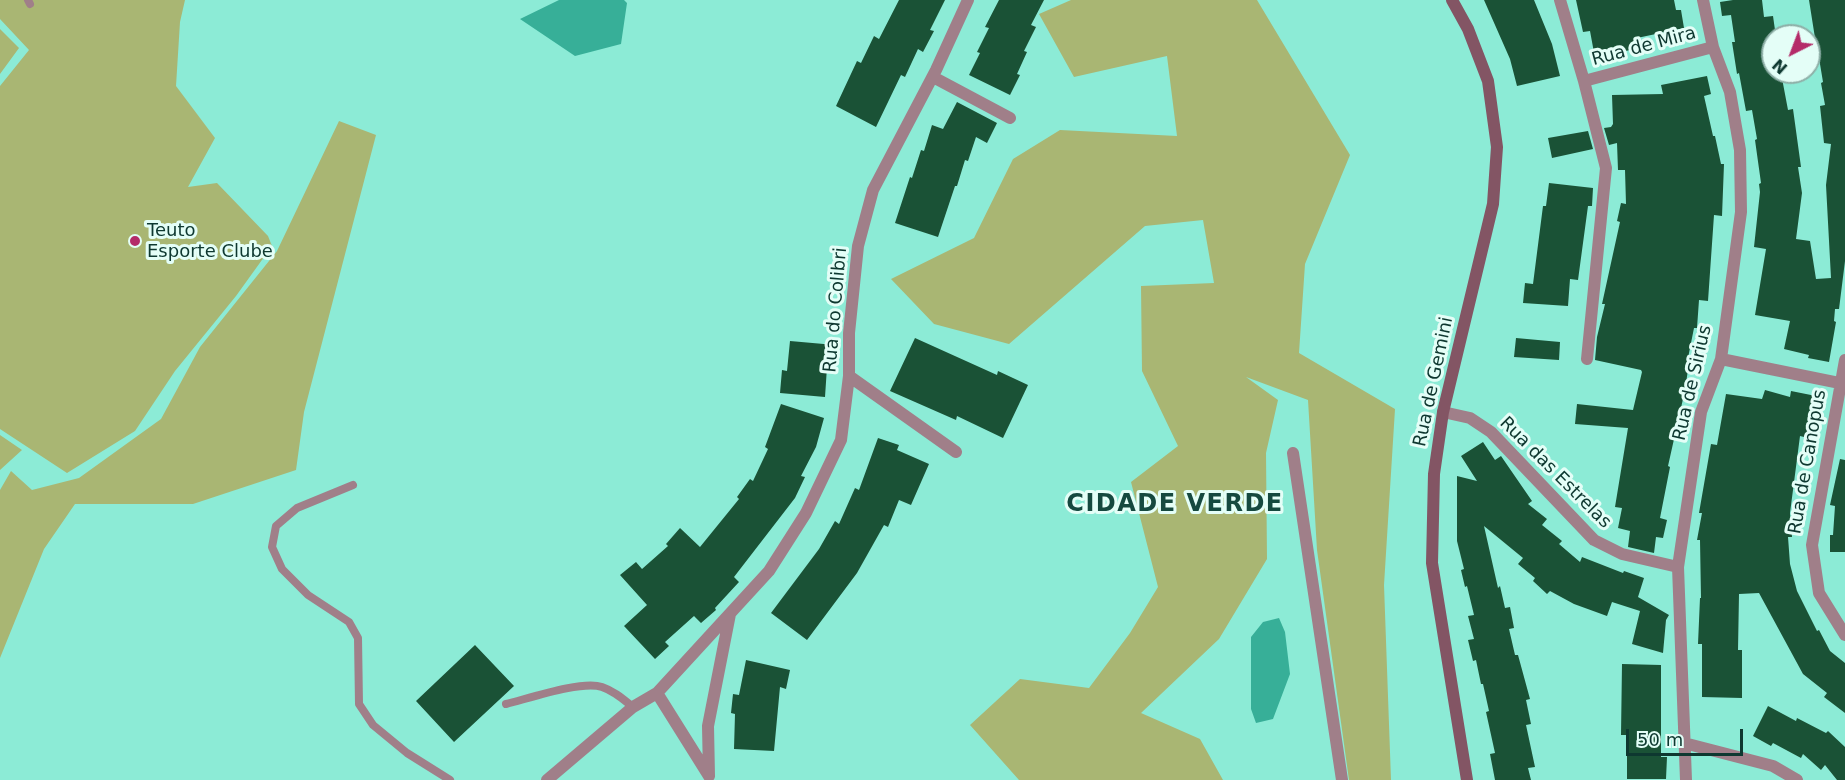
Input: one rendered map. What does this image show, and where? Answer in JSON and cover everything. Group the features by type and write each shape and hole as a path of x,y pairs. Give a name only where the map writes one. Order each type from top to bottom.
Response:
{"street":[{"name":"Rua do Colibri","path":"545,780 633,707 657,693 769,571 806,513 841,440 849,376 849,333 858,246 873,190 933,77 968,0"},
{"name":"Rua de Gemini","path":"1452,0 1468,29 1488,81 1497,147 1493,204 1443,412 1434,474 1432,563 1467,780"},
{"path":"1560,0 1606,168 1587,358"},
{"name":"Rua de Sirius","path":"1686,780 1678,567 1701,412 1721,359 1741,212 1740,150 1730,92 1713,47 1703,0"},
{"name":"Rua de Mira","path":"1584,81 1713,47"},
{"path":"933,77 1010,118"},
{"path":"1721,359 1842,384"},
{"name":"Rua de Canopus","path":"1845,360 1812,545 1819,593 1845,634"},
{"path":"849,376 956,452"},
{"name":"Rua das Estrelas","path":"1443,412 1470,418 1491,432 1594,540 1622,554 1678,567"},
{"path":"1293,453 1342,780"},
{"path":"710,778 708,726 730,613"},
{"path":"657,693 710,778"},
{"path":"1684,743 1773,766 1797,780"}],"lane":[{"path":"353,484 297,508 276,526 272,547 282,569 308,595 349,622 358,638 359,704 373,725 407,753 450,780"},
{"path":"506,704 579,686 600,686 620,696 633,707"}],"shaded area":[{"name":"Teuto Esporte Clube","path":"0,0 185,0 180,22 176,86 215,138 188,187 217,183 268,236 272,246 236,296 175,371 135,431 67,473 0,429 0,86 29,50 0,19"},
{"path":"559,0 624,0 627,3 621,44 575,56 520,19"},
{"path":"1071,0 1257,0 1350,155 1305,264 1299,353 1395,409 1384,585 1391,780 1349,780 1317,550 1308,400 1246,377 1278,400 1266,453 1267,559 1219,639 1141,713 1200,739 1223,780 1019,780 970,725 1020,679 1089,688 1130,633 1158,587 1131,482 1178,446 1142,371 1141,286 1214,283 1203,220 1145,226 1009,344 934,324 891,279 974,238 1013,159 1060,130 1177,136 1167,56 1074,77 1039,14"},
{"path":"0,29 19,48 0,74"},
{"path":"339,121 376,135 304,412 296,470 193,504 75,504 44,549 0,658 0,490 11,471 32,490 79,478 161,419 200,347 277,251"},
{"path":"0,435 22,450 0,470"},
{"path":"1279,618 1285,632 1290,674 1273,719 1256,723 1251,709 1251,637 1263,622"}],"building":[{"path":"899,0 945,0 930,30 934,31 923,52 918,49 905,77 901,75 876,127 836,106 857,61 861,63 874,36 879,39"},
{"path":"999,0 1044,0 1031,25 1036,27 1024,51 1027,52 1017,74 1020,75 1010,95 969,75 989,28 985,27"},
{"path":"1484,0 1534,0 1552,44 1560,76 1517,86 1510,59"},
{"path":"1576,0 1674,0 1676,10 1681,10 1684,28 1637,38 1639,48 1595,58 1590,31 1583,32"},
{"path":"1762,0 1764,17 1773,16 1774,24 1761,24 1761,84 1783,84 1788,110 1793,109 1802,193 1796,239 1810,241 1816,279 1831,278 1826,185 1831,144 1824,143 1820,106 1825,105 1821,83 1823,82 1821,24 1813,24 1809,0 1845,0 1845,261 1839,309 1835,309 1834,321 1836,322 1829,362 1808,358 1809,355 1784,349 1790,321 1755,315 1766,249 1754,247 1759,184 1761,183 1755,140 1757,139 1752,110 1746,111 1739,73 1737,74 1731,15 1722,16 1720,2"},
{"path":"1707,76 1711,94 1704,96 1721,164 1724,164 1722,216 1714,215 1708,301 1699,300 1697,328 1694,328 1687,363 1689,363 1685,390 1668,466 1670,467 1660,518 1667,520 1663,538 1656,537 1654,553 1628,547 1630,531 1618,528 1622,508 1615,507 1628,428 1575,424 1577,404 1633,410 1642,372 1595,360 1597,337 1605,304 1602,304 1620,222 1617,221 1621,203 1626,204 1625,170 1618,170 1617,143 1609,145 1604,128 1611,127 1613,124 1612,95 1663,94 1661,85"},
{"path":"957,102 997,123 987,143 976,137 968,161 965,160 957,186 955,186 938,237 895,223 910,177 912,178 921,150 924,151 932,125 943,129"},
{"path":"1588,131 1593,149 1552,158 1548,138"},
{"path":"1549,183 1593,188 1592,206 1588,206 1578,280 1570,279 1568,306 1523,303 1525,283 1533,284 1543,206 1546,206"},
{"path":"915,338 997,375 998,371 1028,385 1003,438 957,416 956,420 890,391"},
{"path":"1516,338 1560,342 1559,360 1514,357"},
{"path":"790,341 835,345 833,368 827,367 825,397 780,393 782,370 787,371"},
{"path":"1765,390 1790,397 1791,391 1816,396 1808,438 1800,436 1790,513 1792,537 1788,537 1790,564 1797,591 1817,631 1819,630 1830,651 1845,663 1845,713 1824,697 1827,693 1803,674 1759,593 1739,594 1738,650 1742,650 1742,698 1702,697 1702,644 1698,644 1701,598 1700,540 1697,540 1702,513 1699,513 1711,444 1717,445 1726,394 1762,399"},
{"path":"781,404 824,418 816,447 801,476 805,477 795,498 734,577 739,582 715,608 716,610 701,623 694,616 665,642 669,646 655,659 624,626 647,605 620,575 636,562 642,569 668,546 666,544 680,528 700,547 739,499 737,497 750,479 753,481 768,449 765,447"},
{"path":"878,438 899,445 897,450 929,464 911,505 899,500 888,527 884,525 857,573 807,640 771,613 819,549 835,521 839,524 855,488 859,490"},
{"path":"1483,442 1495,460 1501,456 1532,501 1528,504 1547,519 1542,525 1562,541 1559,544 1580,562 1582,557 1623,573 1624,571 1644,578 1638,597 1669,615 1666,620 1663,653 1632,644 1640,611 1612,602 1607,616 1574,604 1550,591 1547,594 1533,581 1535,578 1518,564 1523,558 1484,526 1498,588 1500,586 1505,608 1510,607 1514,628 1509,629 1530,699 1526,700 1531,724 1526,725 1535,767 1528,768 1531,780 1495,780 1490,754 1495,753 1486,712 1489,711 1476,660 1473,661 1468,640 1474,639 1468,616 1474,615 1461,570 1464,569 1457,541 1457,476 1477,481 1461,456"},
{"path":"1840,459 1845,460 1845,552 1830,552 1830,535 1833,535 1835,506 1830,505"},
{"path":"475,645 514,686 454,742 416,701"},
{"path":"746,660 790,670 786,689 780,687 774,751 734,749 735,714 731,713 733,694 739,695"},
{"path":"1622,664 1661,665 1661,757 1667,757 1666,779 1627,779 1627,735 1621,735"},
{"path":"1768,706 1796,721 1797,718 1826,733 1828,731 1845,747 1845,780 1837,780 1825,765 1821,770 1803,754 1801,758 1773,743 1771,746 1753,736"}],"place":[{"name":"Teuto Esporte Clube","path":"135,241"}],"district":[{"name":"CIDADE VERDE","path":"1175,505"}]}
